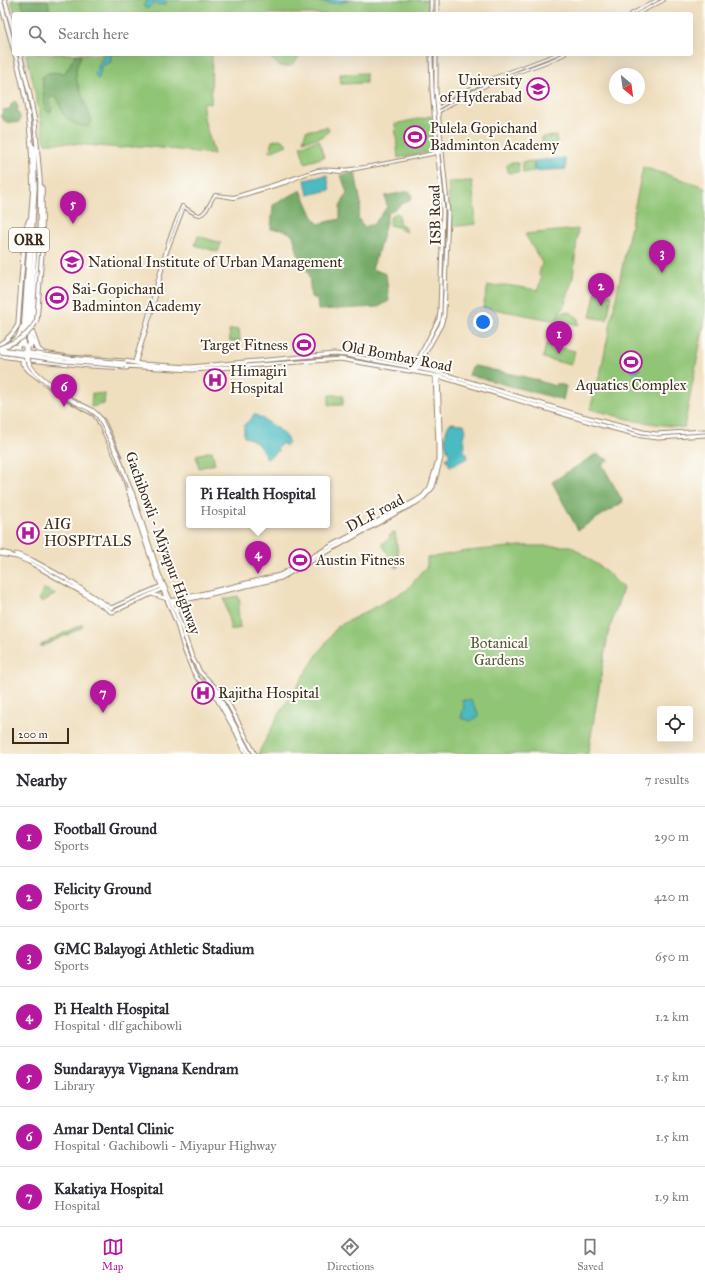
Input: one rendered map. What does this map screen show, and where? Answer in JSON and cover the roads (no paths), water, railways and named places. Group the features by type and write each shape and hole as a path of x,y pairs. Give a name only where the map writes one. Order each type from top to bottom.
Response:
{"highway":[{"path":"0,0 12,44"},
{"path":"5,0 12,26"},
{"name":"ORR","path":"15,56 24,92 31,142 31,214 23,350"},
{"name":"ORR","path":"20,56 29,91 38,141 40,181 38,252 30,351"},
{"path":"38,141 36,151 38,185 37,227 30,313 28,362 31,368 49,383 96,414 102,422 115,448 130,491"},
{"path":"31,142 36,151"},
{"path":"0,347 21,339 29,333 37,319 42,251 42,192 40,181"},
{"path":"0,347 14,332 18,325 25,231 31,214"},
{"path":"0,347 8,344 18,337 24,320"},
{"path":"31,338 40,351"},
{"path":"10,348 18,346 24,340"},
{"path":"27,349 30,351 32,356 28,360 22,360 20,354 23,350 27,349"}],"main road":[{"path":"431,0 431,12"},
{"path":"437,0 437,12"},
{"name":"ISB Road","path":"414,370 423,357 443,320 448,213 432,90 431,56"},
{"name":"ISB Road","path":"436,56 436,91 440,152"},
{"name":"ISB Road","path":"414,370 416,362 439,319 444,280"},
{"path":"32,330 40,351"},
{"path":"0,347 23,350"},
{"path":"0,347 131,367"},
{"name":"Old Bombay Road","path":"30,351 40,351 57,355 190,367 334,354 398,365 593,421 643,432 656,434 705,431"},
{"path":"57,355 57,363"},
{"path":"0,356 22,360"},
{"path":"423,357 420,367 423,370"},
{"path":"28,360 124,368 131,367 188,370 229,368 333,358 353,358 414,370"},
{"name":"Gachibowli - Miyapur Highway","path":"22,360 22,364 30,371 65,398 88,412 98,421 120,466 130,491 159,574 172,601 192,657 200,672 220,692 228,703 255,754"},
{"name":"Gachibowli - Miyapur Highway","path":"28,360 35,370 65,395 97,412 103,420 116,445 161,587 177,624 187,659 195,675 217,699 236,732 246,754"},
{"path":"35,370 34,365 37,361"},
{"path":"125,365 135,362"},
{"path":"398,365 416,362"},
{"name":"Old Bombay Road","path":"414,370 423,370 450,376 631,434 656,438 705,435"},
{"path":"172,601 284,574 331,546 422,496 432,487 441,458 437,376"},
{"name":"DLF road","path":"172,601 285,576 332,548 411,506 424,497 432,487"},
{"path":"0,553 11,554 32,560 111,608 161,587"},
{"path":"0,553 18,557 29,562 83,593 110,612 152,594 161,587"},
{"path":"152,594 166,599"},
{"path":"177,614 177,606 180,600"},
{"path":"186,654 190,652"},
{"path":"187,659 192,657"},
{"path":"214,687 250,754"}],"street":[{"path":"635,12 657,0"},
{"path":"640,12 664,0"},
{"path":"438,108 472,87 552,56"},
{"path":"438,112 476,89 561,56"},
{"path":"135,362 153,308 165,257 184,207 195,214 200,215 206,212 215,195 234,197 279,184 318,170 341,170 382,164 440,152"}],"water":[{"path":"148,0 165,0 167,3 165,5 154,4 146,9 143,6"},
{"path":"300,0 349,0 334,4"},
{"path":"103,56 111,56 111,62 101,66 99,78 97,79 95,75"},
{"path":"565,158 566,169 535,171 534,161"},
{"path":"327,175 330,190 308,195 305,180"},
{"path":"632,357 640,369 633,373 626,360"},
{"path":"254,414 269,422 279,430 289,443 285,446 284,443 277,447 278,451 267,459 252,439 244,437 244,425 252,418"},
{"path":"450,423 464,424 466,431 463,436 465,444 464,452 467,454 468,458 450,466 446,459 450,454 446,447 445,438 446,430"},
{"path":"462,700 471,700 479,716 471,721 461,718 464,707"}],"place":[{"name":"University of Hyderabad","path":"538,89"},
{"name":"Pulela Gopichand Badminton Academy","path":"415,137"},
{"name":"Sundarayya Vignana Kendram","path":"73,224"},
{"name":"National Institute of Urban Management","path":"72,262"},
{"name":"GMC Balayogi Athletic Stadium","path":"662,273"},
{"name":"Sai-Gopichand Badminton Academy","path":"57,298"},
{"name":"Felicity Ground","path":"601,306"},
{"name":"Target Fitness","path":"304,345"},
{"name":"Football Ground","path":"559,354"},
{"name":"Aquatics Complex","path":"631,362"},
{"name":"Himagiri Hospital","path":"215,380"},
{"name":"Amar Dental Clinic","path":"64,407"},
{"name":"AIG HOSPITALS","path":"28,533"},
{"name":"Austin Fitness","path":"300,560"},
{"name":"Pi Health Hospital","path":"258,574"},
{"name":"Rajitha Hospital","path":"203,693"},
{"name":"Kakatiya Hospital","path":"103,713"}],"park label":[{"name":"Botanical Gardens","path":"499,652"}]}
